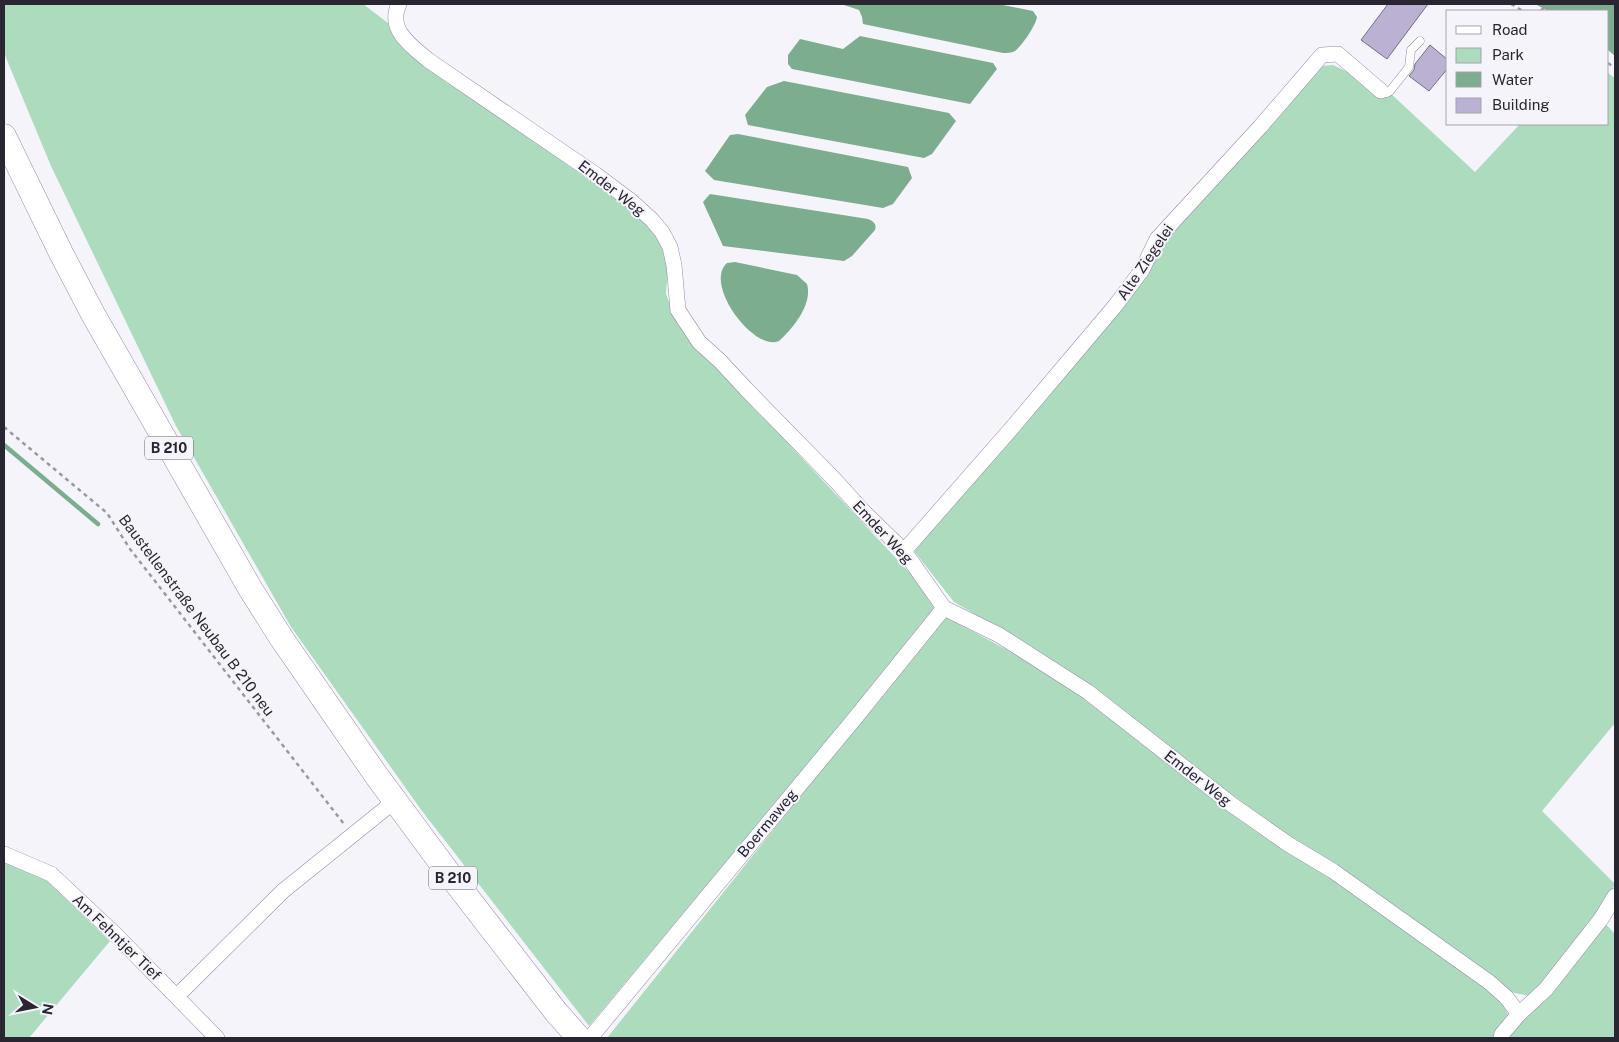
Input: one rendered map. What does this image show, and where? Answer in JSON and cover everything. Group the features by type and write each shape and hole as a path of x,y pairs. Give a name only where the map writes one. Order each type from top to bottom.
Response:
{"main road":[{"name":"B 210","path":"4,136 94,316 251,590 287,647 376,775 506,948 579,1038"}],"street":[{"name":"Emder Weg","path":"399,4 395,15 395,22 411,45 428,60 595,174 631,201 652,220 662,232 670,247 674,265 678,310 699,342 720,361 863,511 904,550 944,608 999,635 1088,692 1230,804 1288,844 1333,871 1489,982 1506,997 1519,1014"},
{"name":"Alte Ziegelei","path":"904,550 1011,429 1115,306 1142,270 1157,238 1260,128 1322,55 1338,54 1381,91"},
{"name":"Boermaweg","path":"590,1038 944,608"},
{"path":"177,996 283,891 396,800"},
{"name":"Am Fehntjer Tief","path":"4,854 51,874 116,934 217,1038"},
{"path":"1501,1038 1502,1034 1519,1014 1546,989 1602,920 1615,896"}],"lane":[{"path":"1381,91 1387,93 1390,91 1409,67 1411,50 1420,41"}],"path":[{"name":"Baustellenstraße Neubau B 210 neu","path":"4,428 107,513 130,549 352,836"}],"green space":[{"path":"4,4 363,4 388,23 405,47 647,222 661,244 668,268 666,294 678,325 940,605 589,1026 422,811 291,627 176,426 51,166 4,53"},
{"path":"1333,65 1388,91 1475,172 1519,125 1609,125 1609,74 1615,78 1615,723 1542,811 1615,884 1599,917 1530,996 1510,992 1291,839 1041,653 954,602 914,551 1147,275 1163,241 1322,66"},
{"path":"946,617 1085,694 1330,877 1503,1001 1508,1015 1496,1038 607,1038 845,740"},
{"path":"4,860 47,881 110,941 29,1038 4,1038"},
{"path":"1601,919 1615,934 1615,1038 1500,1038"}],"water":[{"path":"841,4 998,4 1033,11 1037,17 1025,40 1018,48 1012,52 1003,53 863,24 859,10"},
{"path":"1535,4 1615,4 1615,56 1609,51 1609,10 1546,10"},
{"path":"860,36 993,63 997,69 970,104 792,69 788,64 788,55 800,39 843,49"},
{"path":"784,81 949,113 956,121 932,154 924,158 748,125 745,115 767,87"},
{"path":"738,134 908,167 912,178 893,204 883,208 714,180 705,171 730,135"},
{"path":"710,194 868,219 874,223 875,230 852,256 844,261 723,246 703,202"},
{"path":"735,262 797,275 807,284 807,300 804,307 796,323 779,341 769,342 745,327 726,300 721,286 721,273 727,263"}],"building":[{"path":"1388,4 1428,4 1387,59 1361,40"},
{"path":"1430,45 1446,58 1446,70 1429,91 1409,76 1414,70 1415,64"}],"waterway":[{"path":"4,445 98,524"}]}
